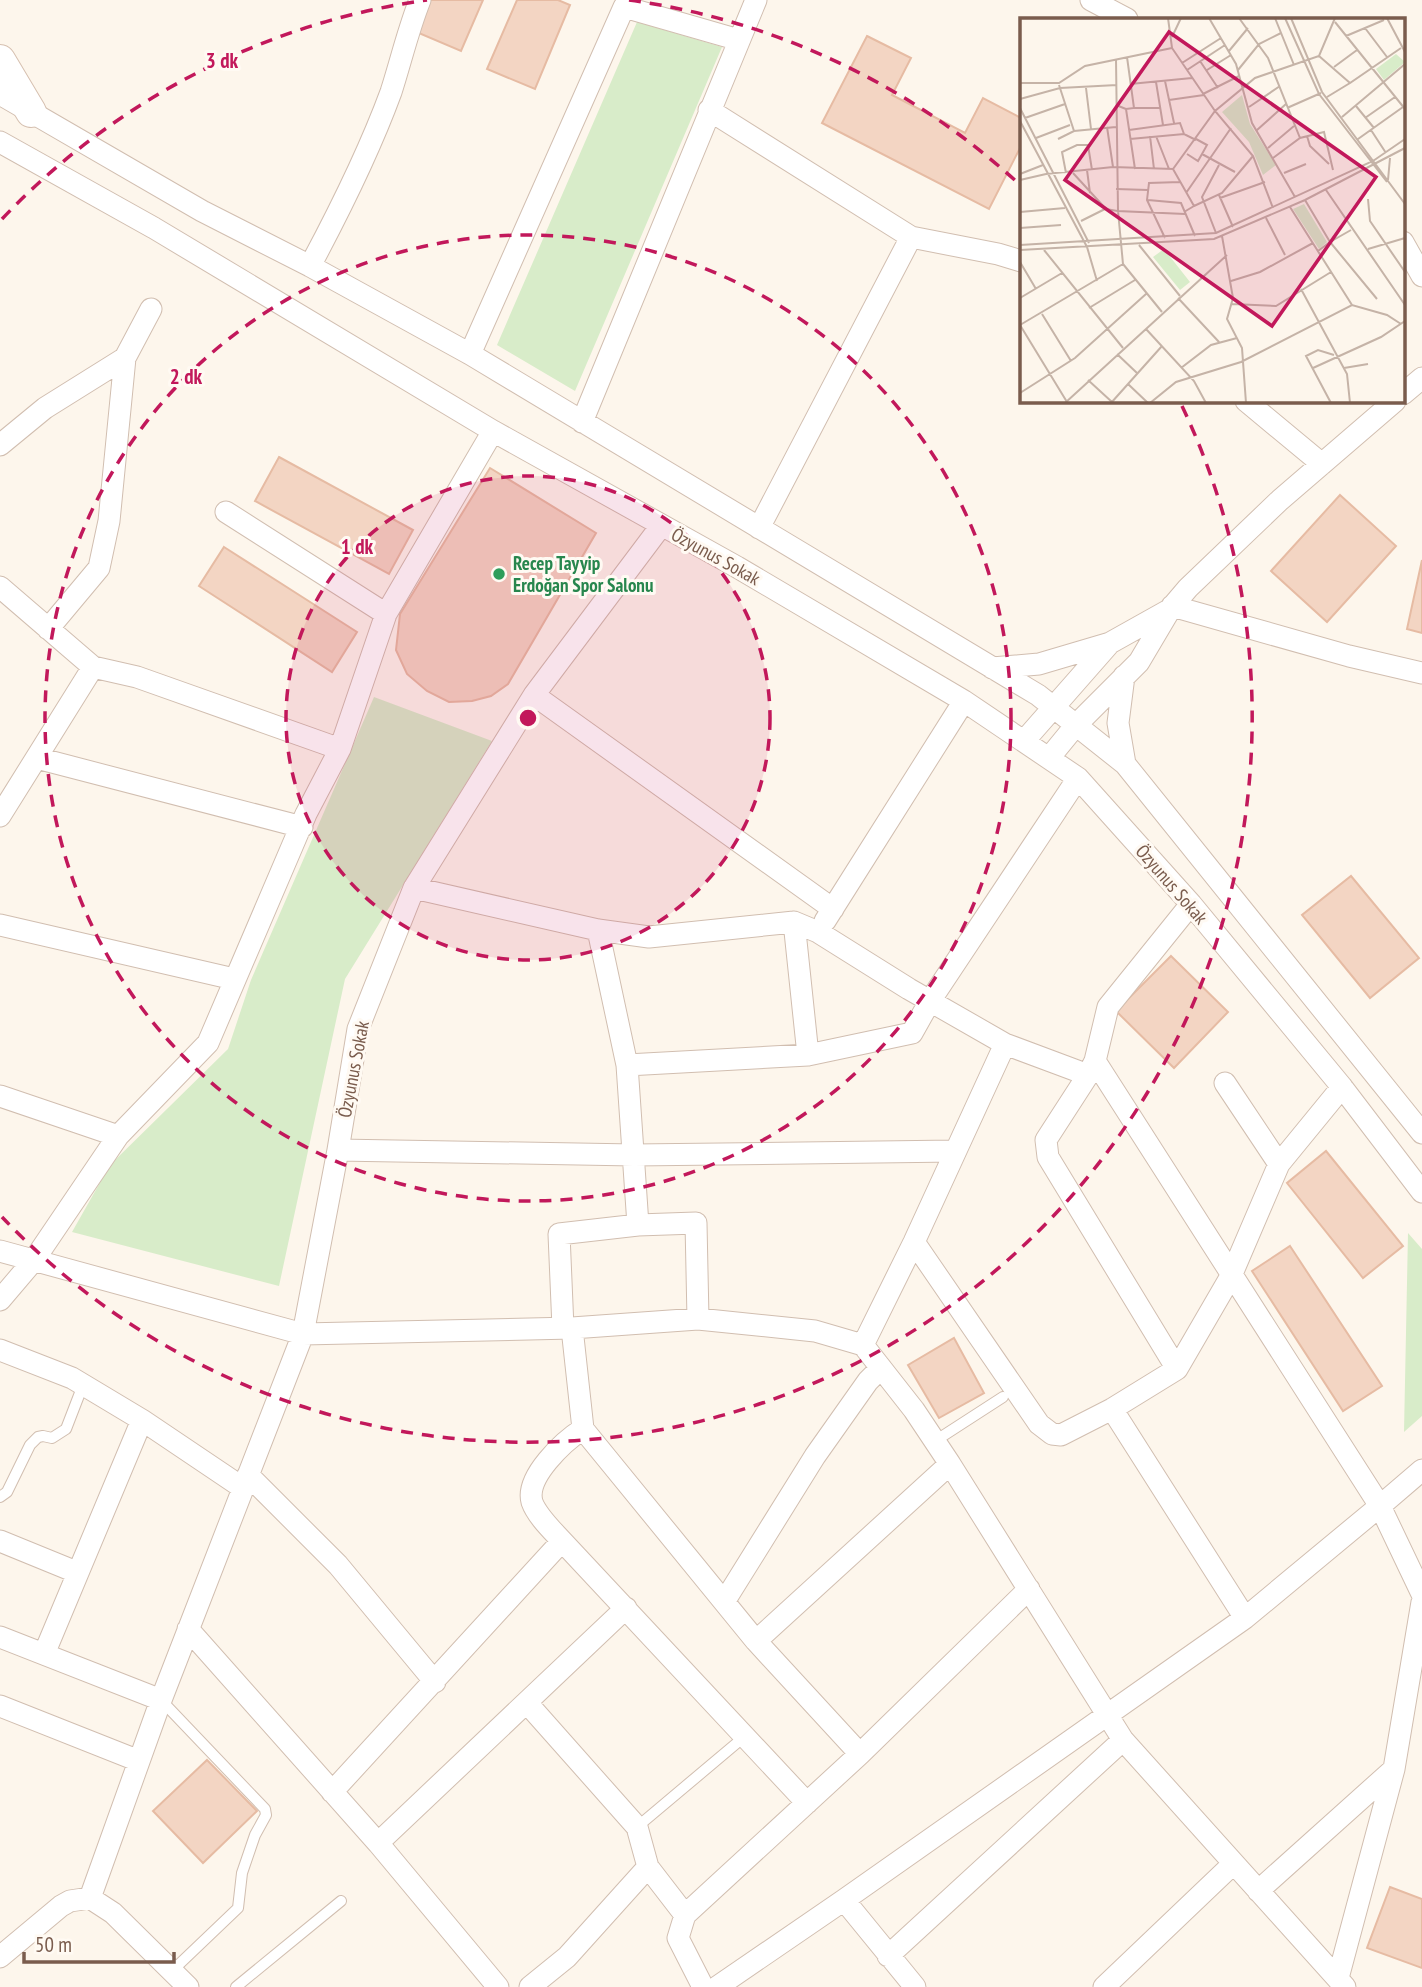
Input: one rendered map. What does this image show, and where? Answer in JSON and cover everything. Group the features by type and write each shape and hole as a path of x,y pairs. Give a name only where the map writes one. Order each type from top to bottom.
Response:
{"street":[{"path":"310,266 341,209 369,144 390,93 420,0"},
{"path":"582,422 756,0"},
{"path":"1091,0 1125,18"},
{"path":"470,354 620,2 738,40"},
{"path":"0,60 31,112"},
{"path":"0,94 202,211 310,266 470,354 1038,695 1125,764 1422,1133"},
{"path":"709,110 911,237 1020,261"},
{"path":"0,142 154,228 493,432 661,526"},
{"path":"759,528 911,237"},
{"path":"1404,244 1422,276"},
{"path":"48,629 99,568 111,507 125,358 151,309"},
{"path":"0,445 46,408 125,358"},
{"path":"1404,393 1422,378"},
{"path":"1247,402 1322,464"},
{"path":"1049,758 1076,725 1139,662 1171,607 1188,588 1280,499 1394,402"},
{"path":"0,1300 34,1260 118,1136 208,1043 233,979 306,814 340,749 386,614 493,432"},
{"path":"226,512 386,614"},
{"name":"Özyunus Sokak","path":"90,1898 161,1700 303,1334 358,1029 414,888 534,695 661,526 737,567 964,701 1078,778 1191,904 1342,1087 1422,1192"},
{"path":"0,587 93,667 136,677 340,749"},
{"path":"992,668 1039,664 1110,643 1171,607 1349,656 1422,673"},
{"path":"1024,741 1110,643"},
{"path":"0,816 93,667"},
{"path":"1124,676 1118,723 1125,764"},
{"path":"534,695 833,909"},
{"path":"818,932 964,701"},
{"path":"37,758 302,827"},
{"path":"627,1065 808,1055 912,1033 930,1001 1078,778"},
{"path":"414,888 598,930 649,937 794,922 818,932 1005,1044 1091,1068 1231,1276 1380,1506 1422,1594"},
{"path":"1177,1369 1048,1157 1046,1140 1091,1068 1108,1007 1191,904"},
{"path":"794,922 808,1055"},
{"path":"0,925 233,979"},
{"path":"598,930 627,1065 638,1226"},
{"path":"863,1345 914,1242 1005,1044"},
{"path":"1225,1083 1279,1164"},
{"path":"914,1242 1039,1424 1052,1433 1061,1435 1112,1409 1177,1369 1231,1276 1279,1164 1342,1087"},
{"path":"0,1096 118,1136"},
{"path":"338,1150 634,1155 955,1151"},
{"path":"698,1319 696,1223 558,1234 567,1328 583,1429 756,1641 860,1754"},
{"path":"0,1251 303,1334 567,1328 698,1319 816,1331 863,1345 950,1464 1123,1740 1341,1982"},
{"path":"0,1350 72,1378 246,1482 338,1565 435,1682"},
{"path":"724,1602 815,1456 868,1381 881,1368"},
{"path":"1112,1409 1245,1618"},
{"path":"44,1654 76,1572 142,1420"},
{"path":"583,1429 571,1437 533,1480 533,1504 562,1542 807,1803"},
{"path":"756,1641 950,1464"},
{"path":"726,1985 1245,1618 1422,1470"},
{"path":"0,1541 76,1572"},
{"path":"332,1792 562,1542"},
{"path":"703,1987 678,1938 685,1915 860,1754 1029,1589"},
{"path":"1341,1982 1394,1769 1422,1602"},
{"path":"378,1843 626,1608"},
{"path":"188,1629 378,1843 498,1987"},
{"path":"0,1637 161,1700"},
{"path":"527,1703 637,1827 648,1867 685,1915"},
{"path":"0,1706 139,1761"},
{"path":"888,1956 1123,1740"},
{"path":"1258,1891 1394,1769"},
{"path":"1104,1987 1233,1864"},
{"path":"530,1987 567,1957 648,1867"},
{"path":"0,1956 10,1935 70,1901 90,1898 113,1913 188,1987"},
{"path":"844,1900 915,1987"}],"lane":[{"path":"0,1497 7,1492 33,1440 43,1436 52,1438 66,1429 83,1385"},
{"path":"934,1441 1003,1397"},
{"path":"161,1700 264,1809 266,1815 255,1835 242,1873 238,1908 172,1971"},
{"path":"637,1827 744,1737"},
{"path":"236,1987 341,1901"}],"green space":[{"path":"637,22 722,47 575,391 497,345"},
{"path":"374,697 492,741 345,979 279,1286 72,1232 110,1165 228,1049 251,980"},
{"path":"1408,1233 1422,1249 1422,1416 1404,1432"}],"building":[{"path":"427,0 483,0 461,51 414,31"},
{"path":"517,0 558,0 570,5 535,89 487,69"},
{"path":"867,36 911,58 892,95 965,133 983,98 1020,117 1020,148 989,209 822,123"},
{"path":"279,457 413,530 389,574 255,501"},
{"name":"Recep Tayyip Erdoğan Spor Salonu","path":"490,468 596,533 508,684 491,696 472,701 449,702 427,691 407,674 396,650 400,614"},
{"path":"1340,495 1396,546 1327,622 1271,571"},
{"path":"224,547 357,632 332,672 199,586"},
{"path":"1422,560 1422,633 1407,629"},
{"path":"1351,876 1419,958 1370,998 1302,915"},
{"path":"1171,956 1228,1012 1174,1068 1116,1011"},
{"path":"1326,1151 1403,1246 1363,1278 1287,1183"},
{"path":"1290,1246 1382,1386 1343,1411 1252,1271"},
{"path":"954,1338 984,1393 939,1418 908,1365"},
{"path":"207,1760 257,1811 203,1863 153,1811"},
{"path":"1390,1887 1422,1899 1422,1968 1367,1948"}],"place":[{"name":"Recep Tayyip Erdoğan Spor Salonu","path":"499,574"}]}
